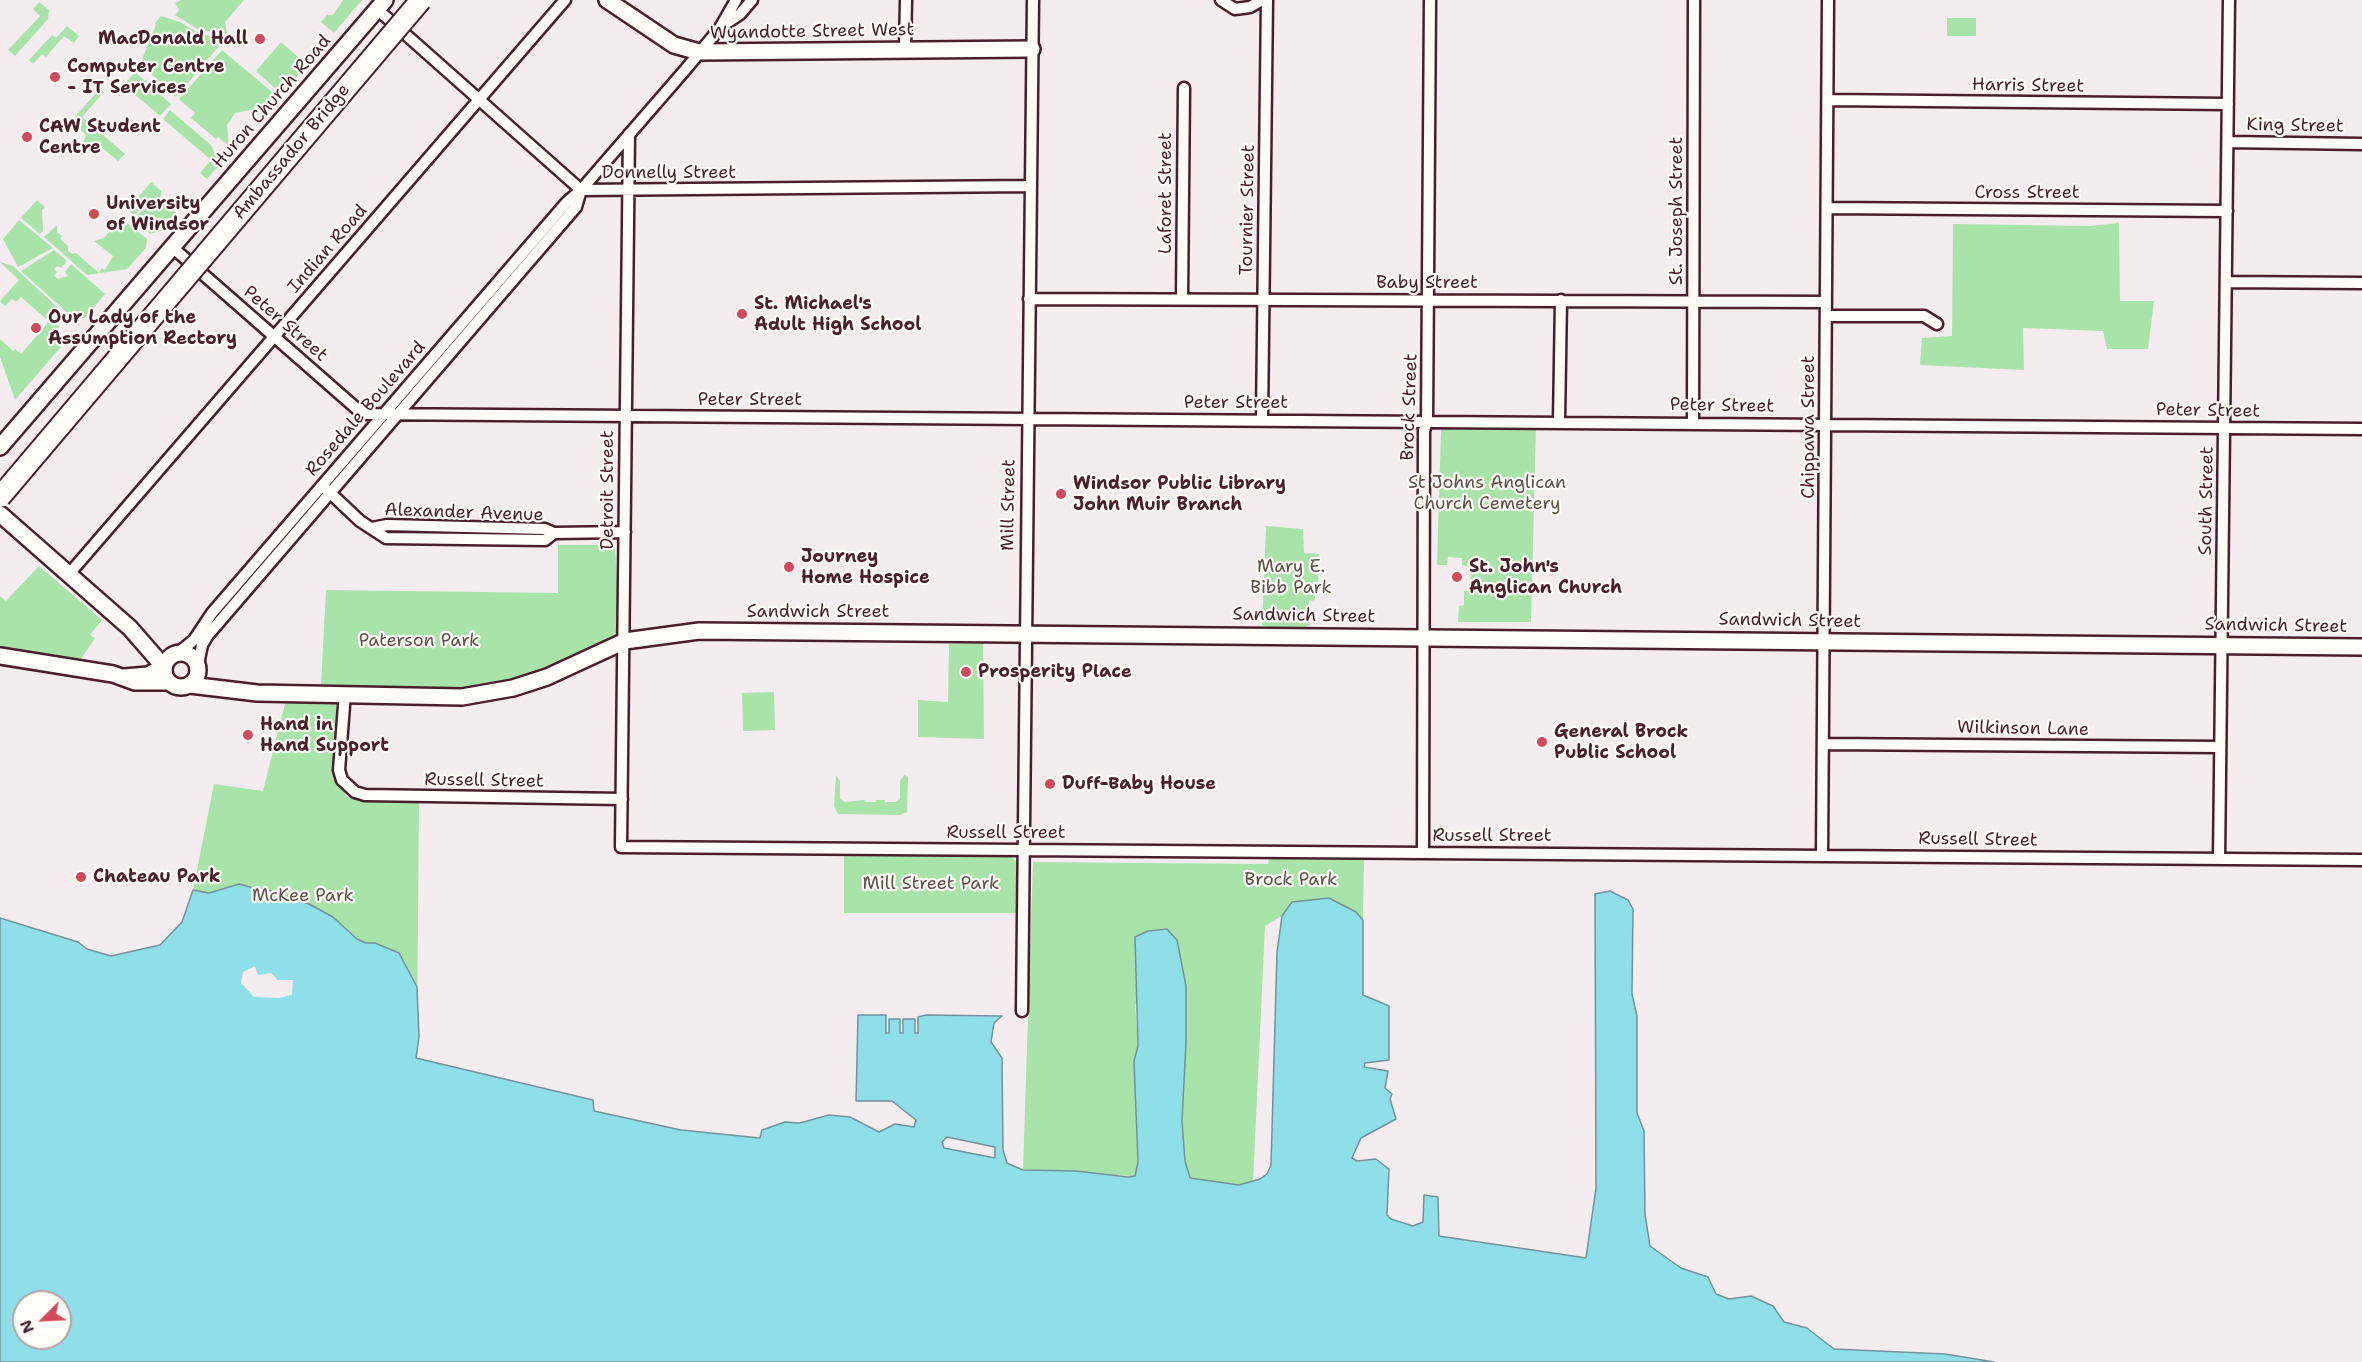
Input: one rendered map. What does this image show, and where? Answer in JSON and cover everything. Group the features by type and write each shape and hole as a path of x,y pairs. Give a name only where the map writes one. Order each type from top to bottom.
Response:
{"highway":[{"name":"Ambassador Bridge","path":"0,497 421,0"}],"main road":[{"name":"Wyandotte Street West","path":"607,0 674,45 699,52 1032,49"},
{"name":"Huron Church Road","path":"0,447 381,5"},
{"path":"0,514 171,664 179,687 190,685 257,693"},
{"name":"Sandwich Street","path":"257,693 345,693 415,698 486,694 547,676 626,641 699,631 2362,646"},
{"path":"0,656 124,677 148,675 190,654 217,680 257,693"},
{"path":"190,685 198,676 198,664"}],"street":[{"name":"Indian Road","path":"69,574 565,0"},
{"name":"Rosedale Boulevard","path":"198,664 202,645 208,635 384,414 720,28 736,0"},
{"name":"Rosedale Boulevard","path":"720,28 740,14 752,0"},
{"path":"905,50 906,0"},
{"name":"Mill Street","path":"1022,1011 1024,633 1033,0"},
{"path":"1221,0 1235,9 1250,7 1262,0"},
{"name":"Tournier Street","path":"1262,419 1267,0"},
{"name":"Brock Street","path":"1423,852 1424,431 1427,421 1430,0"},
{"name":"St. Joseph Street","path":"1692,422 1694,0"},
{"name":"Chippawa Street","path":"1822,855 1825,744 1828,0"},
{"name":"South Street","path":"2218,859 2229,0"},
{"name":"Donnelly Street","path":"381,5 479,100 581,190 1030,186"},
{"name":"Laforet Street","path":"1182,298 1184,88"},
{"name":"Harris Street","path":"1828,100 2228,104"},
{"name":"Detroit Street","path":"621,847 626,641 625,416 629,134"},
{"name":"King Street","path":"2228,142 2362,144"},
{"name":"Rosedale Boulevard","path":"171,664 194,640 212,613 398,414 576,207 581,190"},
{"name":"Cross Street","path":"1827,208 2227,211"},
{"name":"Peter Street","path":"172,247 357,409 367,414 1826,423 2362,429"},
{"path":"2226,282 2362,283"},
{"name":"Baby Street","path":"1029,299 1263,298 1826,302"},
{"path":"1559,421 1561,300"},
{"path":"1826,316 1924,316 1937,324"},
{"name":"Alexander Avenue","path":"326,489 360,521 386,538 546,540 554,533 625,532"},
{"name":"Russell Street","path":"345,693 339,770 347,787 365,795 622,799"},
{"name":"Wilkinson Lane","path":"1825,744 2220,747"},
{"name":"Russell Street","path":"621,847 2362,860"}],"green space":[{"path":"181,0 244,0 225,22 227,34 199,30 175,15 179,10 175,3"},
{"path":"343,0 362,0 334,33 321,22 327,15 333,15"},
{"path":"39,2 49,10 48,19 15,56 8,50 40,16 33,9"},
{"path":"161,16 180,22 198,33 225,39 176,97 140,64 155,23"},
{"path":"1947,18 1976,18 1976,36 1947,36"},
{"path":"67,26 79,36 74,43 64,36 46,57 42,54 33,64 29,60 52,35 56,38"},
{"path":"281,42 307,65 281,94 256,71"},
{"path":"222,50 278,97 265,113 250,110 235,113 227,125 229,146 218,137 216,139 191,118 195,113 179,99"},
{"path":"135,72 171,104 160,116 124,85"},
{"path":"96,85 104,92 82,117 125,154 118,161 100,146 93,154 86,149 83,142 86,135 71,121 97,92 94,89"},
{"path":"170,110 211,145 215,154 223,161 207,179 200,173 211,160 163,119"},
{"path":"151,182 161,191 161,196 147,203 134,215 128,210"},
{"path":"162,199 166,202 170,199 176,216 164,230 150,234 134,218 148,206"},
{"path":"37,200 45,207 42,210 43,231 40,234 21,218"},
{"path":"121,218 147,239 146,248 127,269 87,275 44,237 57,225 57,232 62,236 60,239 68,246 68,251 72,254 76,253 99,273 102,268 105,270 113,256 94,241 104,238"},
{"path":"19,220 53,248 18,267 3,239"},
{"path":"2119,223 2120,301 2154,301 2148,349 2107,349 2103,331 2023,328 2024,370 1920,365 1922,338 1952,336 1953,224 2090,226"},
{"path":"54,250 67,261 61,268 57,266 54,269 57,272 54,276 58,279 68,276 65,272 71,264 105,294 85,318 71,316 21,271"},
{"path":"0,262 13,266 68,317 60,321 51,314 46,319 21,297 16,302 12,299 5,306 0,301 19,280"},
{"path":"53,317 59,326 56,334 61,347 15,400 0,357 0,339 13,351 15,349 21,354"},
{"name":"St Johns Anglican Church Cemetery","path":"1536,427 1531,622 1458,622 1459,606 1464,605 1464,591 1470,591 1471,568 1462,565 1462,558 1448,557 1447,565 1437,565 1441,430"},
{"name":"Mary E. Bibb Park","path":"1266,526 1303,529 1304,553 1319,554 1318,589 1315,590 1315,600 1309,601 1310,625 1300,629 1271,629 1262,625"},
{"name":"Paterson Park","path":"558,545 615,545 619,624 618,633 613,638 538,672 491,686 459,690 416,690 321,685 326,590 558,593"},
{"path":"39,566 102,620 90,635 95,638 81,659 0,647 0,596 6,601"},
{"name":"Prosperity Place","path":"983,643 984,739 918,737 918,700 948,702 949,644"},
{"path":"774,692 775,730 743,731 742,693"},
{"name":"McKee Park","path":"286,700 330,701 338,707 336,772 346,796 358,800 419,802 417,1031 180,955 214,784 263,791"},
{"path":"836,775 840,781 840,799 845,802 885,800 885,802 895,802 900,799 900,781 904,775 908,777 907,812 900,815 838,814 834,806"},
{"name":"Mill Street Park","path":"844,854 1010,856 1019,864 1019,913 844,913"},
{"name":"Brock Park","path":"1269,857 1364,859 1363,920 1356,912 1292,902 1282,916 1265,926 1253,1183 1239,1185 1190,1178 1185,1161 1182,1121 1186,1043 1135,1004 1138,1046 1134,1061 1138,1162 1135,1176 1023,1170 1033,862 1268,864"}],"water":[{"path":"239,884 260,890 262,888 309,904 333,917 357,939 366,943 375,943 399,953 417,987 419,1037 416,1058 593,1100 594,1111 681,1130 760,1138 762,1130 785,1122 800,1123 829,1115 850,1117 879,1132 895,1124 914,1127 916,1120 892,1101 856,1101 858,1015 886,1015 886,1033 889,1033 889,1019 900,1019 900,1033 903,1033 903,1019 915,1019 915,1033 918,1033 918,1017 926,1015 1002,1016 994,1023 991,1042 1002,1058 1003,1150 1007,1163 1023,1170 1076,1171 1128,1177 1135,1176 1138,1162 1134,1061 1138,1046 1135,937 1148,931 1167,929 1177,940 1186,986 1182,1121 1185,1161 1190,1178 1239,1185 1260,1179 1267,1174 1271,1165 1277,952 1282,916 1292,902 1329,898 1356,912 1363,920 1363,995 1389,1006 1389,1060 1365,1063 1364,1067 1388,1071 1385,1088 1392,1094 1390,1099 1396,1119 1361,1138 1352,1158 1357,1161 1376,1159 1389,1169 1387,1215 1391,1219 1413,1226 1423,1222 1424,1195 1438,1197 1439,1236 1586,1258 1596,1188 1595,894 1610,891 1628,900 1633,909 1632,994 1637,1016 1637,1113 1644,1131 1645,1214 1650,1246 1681,1268 1708,1277 1716,1294 1729,1299 1751,1296 1773,1306 1784,1322 1807,1328 1834,1349 1945,1354 1994,1362 0,1362 0,918 78,942 87,949 111,956 160,945 182,922 193,890 209,893","holes":["947,1137 995,1147 995,1158 944,1148 942,1142"]}],"pier":[{"path":"255,966 258,975 271,973 278,980 293,980 292,995 279,998 254,997 241,983 243,972"}],"place":[{"name":"MacDonald Hall","path":"260,39"},
{"name":"Computer Centre - IT Services","path":"55,77"},
{"name":"CAW Student Centre","path":"27,137"},
{"name":"University of Windsor","path":"94,214"},
{"name":"St. Michael's Adult High School","path":"742,314"},
{"name":"Our Lady of the Assumption Rectory","path":"36,328"},
{"name":"Windsor Public Library John Muir Branch","path":"1061,494"},
{"name":"Journey Home Hospice","path":"789,567"},
{"name":"St. John's Anglican Church","path":"1457,577"},
{"name":"Prosperity Place","path":"966,672"},
{"name":"Hand in Hand Support","path":"248,735"},
{"name":"General Brock Public School","path":"1542,742"},
{"name":"Duff-Baby House","path":"1050,784"},
{"name":"Chateau Park","path":"81,877"}]}
